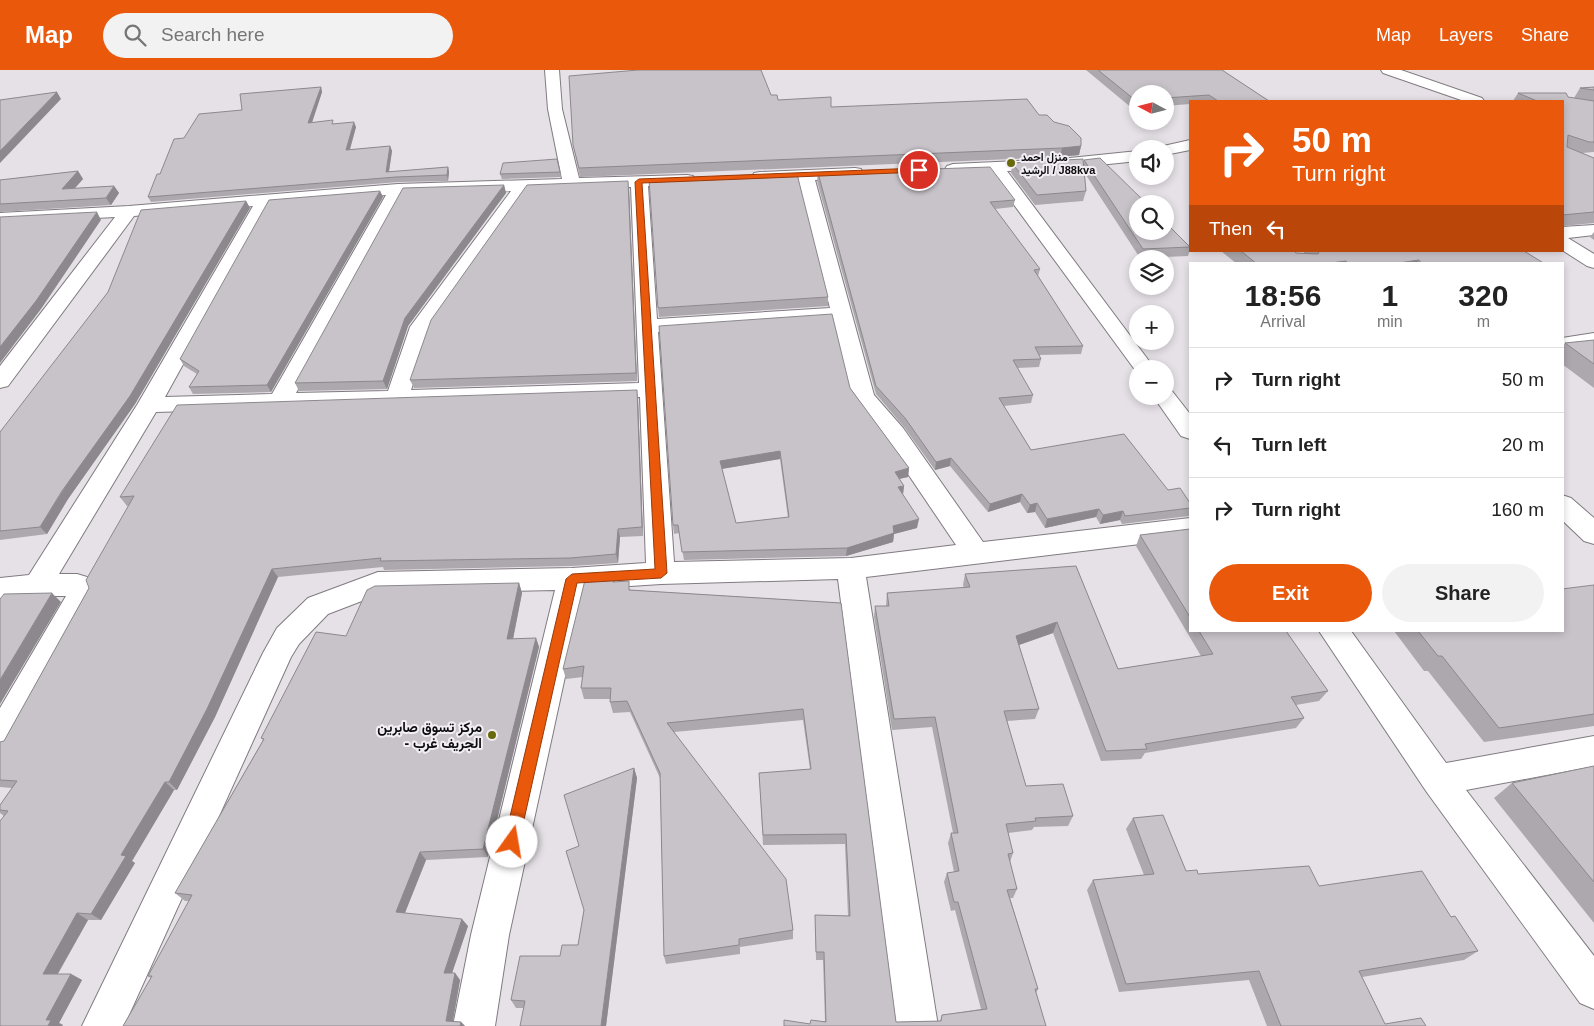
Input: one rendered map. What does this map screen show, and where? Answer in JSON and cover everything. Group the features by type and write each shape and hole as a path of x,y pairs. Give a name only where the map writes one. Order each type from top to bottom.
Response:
{"street":[{"path":"552,70 555,109 572,184"},
{"path":"1388,70 1474,100"},
{"path":"1174,148 1189,145"},
{"path":"1174,153 1189,162"},
{"path":"938,170 1060,164 1129,157"},
{"path":"995,167 1137,360"},
{"path":"746,177 871,172"},
{"path":"805,175 863,396 894,434 975,552"},
{"path":"0,218 129,211 398,189 707,179"},
{"path":"639,182 661,573"},
{"path":"397,397 421,327 523,186"},
{"path":"280,401 398,189"},
{"path":"38,585 149,405 265,200"},
{"path":"0,381 129,211"},
{"path":"1564,233 1594,230"},
{"path":"1564,243 1594,262"},
{"path":"647,326 842,313"},
{"path":"1564,345 1594,339"},
{"path":"149,405 650,390"},
{"path":"1171,405 1189,430"},
{"path":"1564,506 1594,534"},
{"path":"103,1026 278,653 288,636 318,606 378,583 572,579 661,573 851,568 1189,528"},
{"path":"851,568 917,1026"},
{"path":"474,1026 490,935 572,579"},
{"path":"0,589 38,585 77,585 81,596 0,738"},
{"path":"1335,632 1438,780 1594,989"},
{"path":"1438,780 1594,750"}],"building":[{"path":"638,70 761,70 771,95 777,95 778,100 831,97 831,107 1027,99 1039,115 1047,115 1054,122 1069,126 1081,138 1081,146 579,168 573,145 569,76"},
{"path":"1098,70 1222,70 1267,100 1216,100 1209,95 1174,97 1174,85 1129,85 1129,95"},
{"path":"321,87 308,123 333,120 332,124 354,122 346,150 390,146 386,172 448,167 447,175 396,177 148,197 157,174 160,174 174,139 184,138 199,114 242,110 240,94"},
{"path":"1594,87 1594,90 1580,88"},
{"path":"57,92 0,151 0,100"},
{"path":"1518,93 1566,93 1568,97 1594,101 1594,142 1568,135 1567,147 1594,158 1594,212 1564,215 1564,100 1535,100"},
{"path":"1100,158 1138,195 1129,195 1129,228 1084,160"},
{"path":"557,159 560,172 500,174 503,163"},
{"path":"1083,159 1086,191 1037,195 1012,163"},
{"path":"990,167 1015,200 990,202 1040,269 1034,270 1083,346 1035,347 1041,359 1013,360 1033,395 999,398 1031,450 1124,434 1168,490 1180,488 1189,502 1189,508 1125,516 1123,511 1103,515 1099,509 1047,519 1037,503 1030,505 1022,494 990,504 951,458 936,462 905,418 876,386 818,173"},
{"path":"78,171 62,189 114,186 106,198 0,204 0,180"},
{"path":"797,174 828,297 658,308 649,180"},
{"path":"628,181 636,373 410,380 431,320 527,185"},
{"path":"504,185 405,318 383,381 295,383 403,188"},
{"path":"380,191 267,385 189,387 199,371 180,359 269,200"},
{"path":"246,201 130,396 62,491 40,527 0,531 0,432 108,292 141,210"},
{"path":"97,212 36,301 0,347 0,217"},
{"path":"1174,231 1189,246 1189,247 1143,249 1137,240 1174,240"},
{"path":"1242,252 1318,254 1319,252 1526,252 1542,262 1420,262 1419,260 1406,262 1255,262"},
{"path":"832,314 850,388 909,468 895,472 904,486 898,487 919,519 893,526 894,533 847,548 682,552 678,525 673,525 659,326","holes":["780,451 789,517 736,523 720,461"]},
{"path":"1594,340 1594,364 1565,343"},
{"path":"637,390 642,527 618,529 616,554 570,558 380,561 381,558 272,569 207,709 169,782 165,782 121,855 126,856 91,914 77,913 43,974 71,974 46,1020 51,1020 48,1026 0,1026 0,821 8,811 0,810 0,805 17,781 0,780 0,742 4,741 89,588 86,580 134,496 120,497 177,405"},
{"path":"1189,529 1189,615 1140,535"},
{"path":"1076,566 1118,669 1213,654 1200,632 1287,632 1328,691 1291,697 1304,718 1145,744 1147,749 1106,751 1057,622 1016,636 1039,709 1004,711 1026,786 1063,784 1073,816 1035,818 1036,821 1006,824 1013,853 1008,854 1017,889 1007,890 1038,989 1035,989 1046,1026 784,1026 784,1020 810,1024 811,1020 826,1022 824,952 816,952 815,915 850,916 846,834 763,835 759,773 811,769 803,709 667,723 786,879 793,930 739,939 739,945 664,956 660,773 627,701 610,702 611,688 581,688 584,666 563,669 585,580 614,578 613,582 629,581 629,590 841,603 896,1022 941,1021 942,1015 987,1009 958,902 954,902 947,873 959,871 951,833 958,833 935,717 894,719 875,606 889,606 887,593 970,587 965,574"},
{"path":"519,583 507,639 536,638 483,849 420,852 396,912 462,919 444,973 455,973 446,1021 461,1022 460,1026 123,1026 152,976 148,976 192,895 175,893 264,739 261,738 316,632 346,636 367,590 375,586"},
{"path":"1594,585 1594,714 1499,728 1442,656 1438,656 1419,632 1564,632 1564,589"},
{"path":"52,593 0,680 0,599 4,594"},
{"path":"1594,766 1594,882 1512,783"},
{"path":"634,768 601,1026 520,1026 525,1001 511,1000 520,956 560,956 562,945 578,945 584,910 566,851 579,846 564,795"},
{"path":"1163,815 1186,871 1197,870 1198,874 1309,866 1319,886 1422,871 1451,917 1455,916 1478,951 1359,971 1385,1024 1421,1018 1426,1026 1281,1026 1259,971 1126,984 1093,880 1154,874 1133,818"}],"place":[{"name":"منزل احمد الرشيد / J88kva","path":"1011,163"},
{"name":"مركز تسوق صابرين - الجريف غرب","path":"492,735"}],"route":[{"path":"512,842 572,579 661,573 639,182 919,170"}]}
